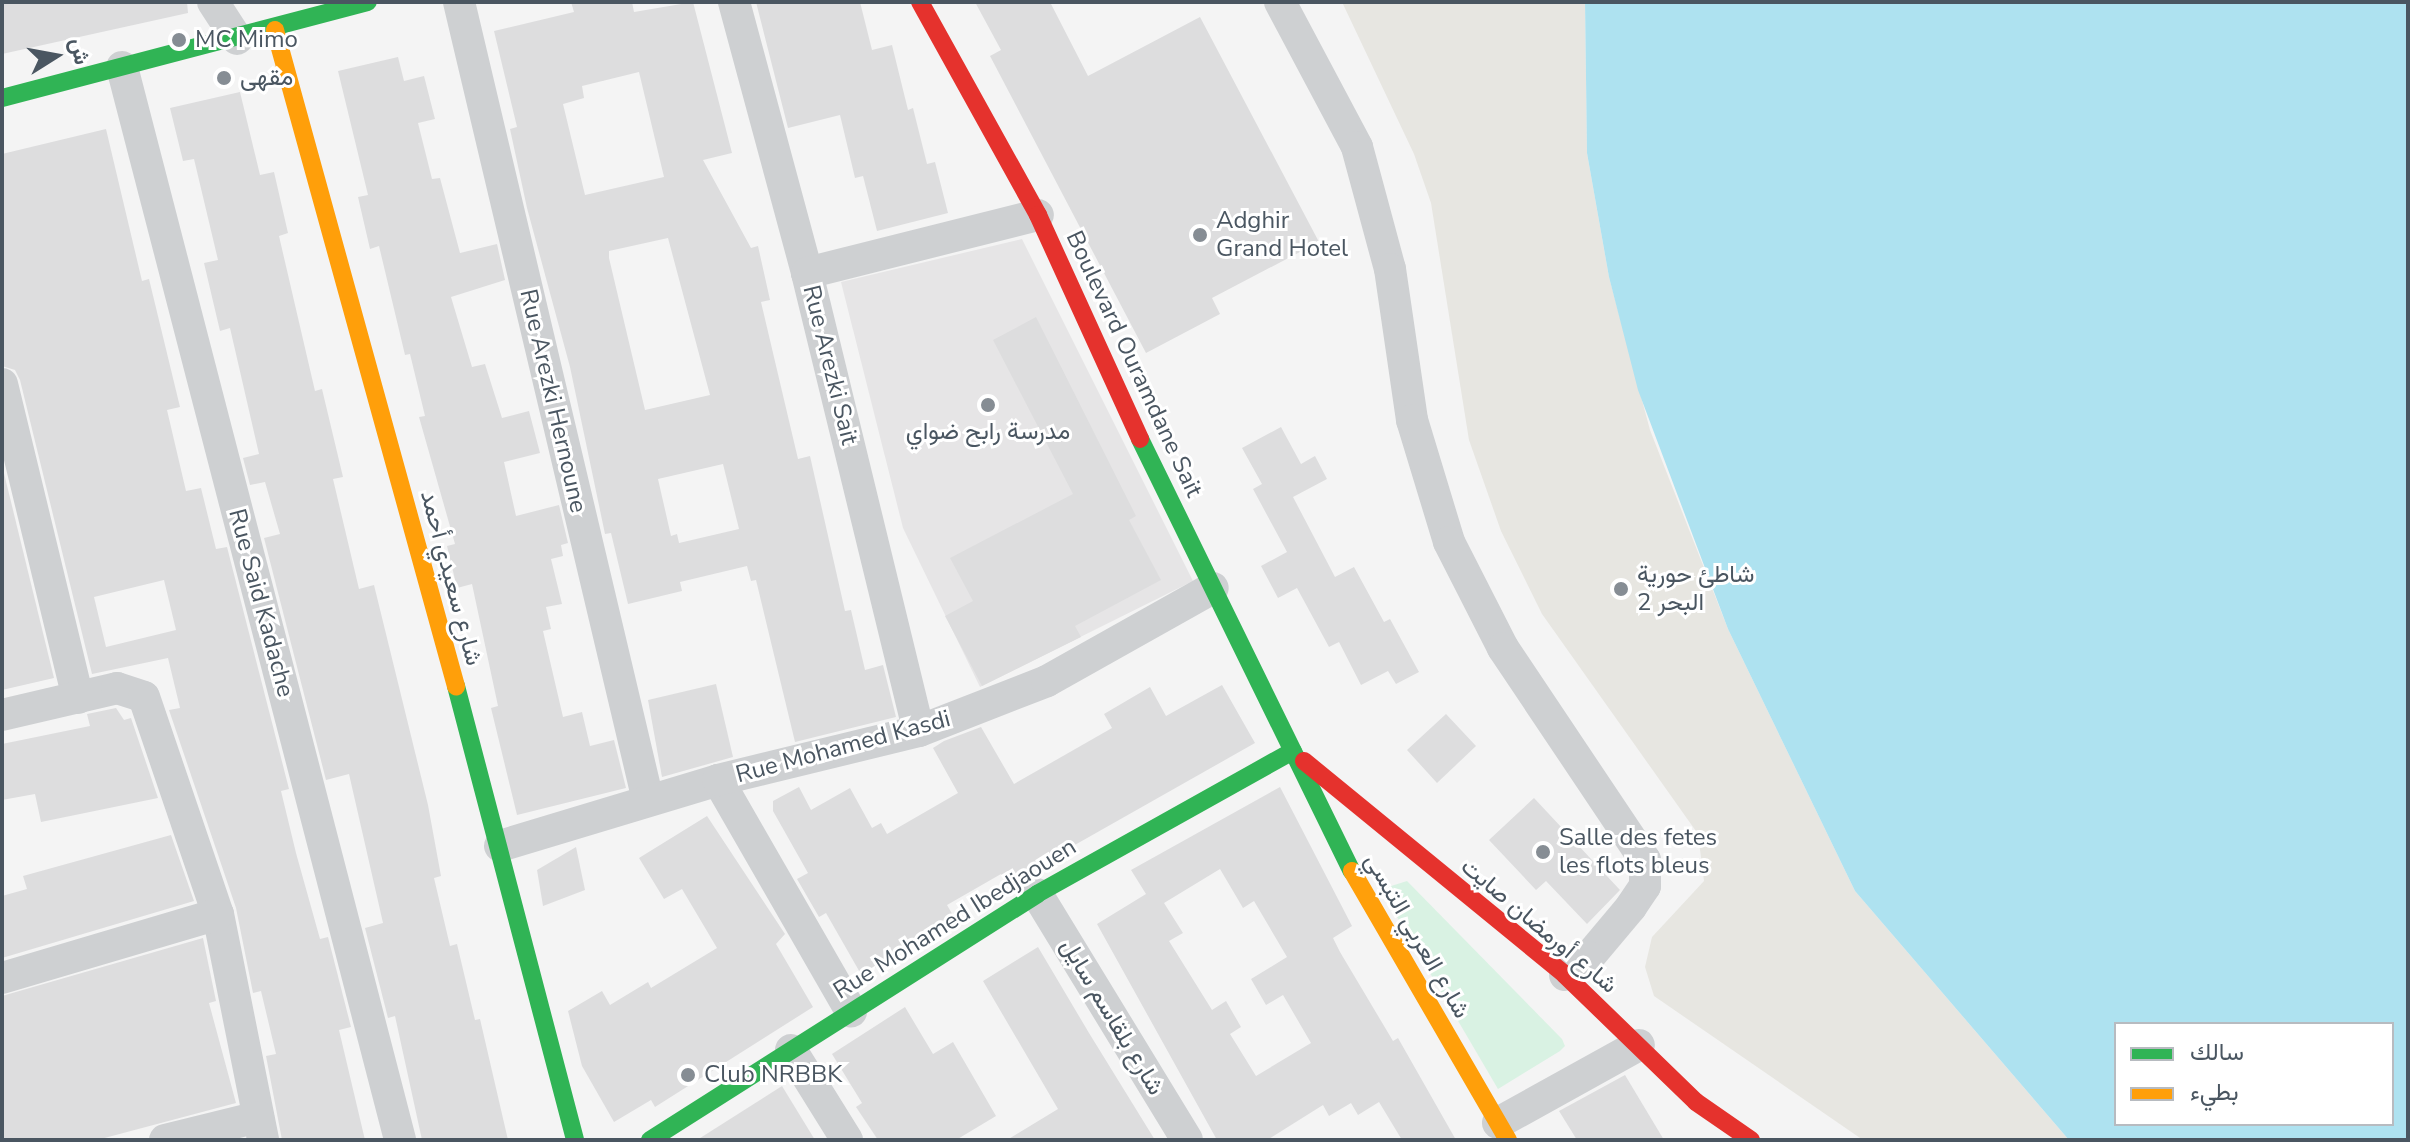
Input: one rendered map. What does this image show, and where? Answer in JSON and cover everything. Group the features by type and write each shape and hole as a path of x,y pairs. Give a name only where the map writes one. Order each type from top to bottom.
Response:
{"street":[{"path":"213,2 237,39"},
{"path":"2,98 275,30 368,2"},
{"name":"Rue Arezki Hernoune","path":"459,2 648,800"},
{"name":"Rue Arezki Sait","path":"734,2 807,273 919,731"},
{"name":"Boulevard Ouramdane Sait","path":"920,2 1038,215 1293,751"},
{"path":"1280,2 1357,147 1390,269 1412,420 1449,542 1503,648 1645,860 1645,886 1631,907 1589,957 1565,975"},
{"name":"شارع سعيدي أحمد","path":"275,30 500,846 575,1140"},
{"name":"Rue Said Kadache","path":"122,67 400,1140"},
{"path":"807,273 1038,215"},
{"path":"2,384 78,698"},
{"name":"Rue Mohamed Kasdi","path":"500,846 718,780 919,731 1047,681 1213,588"},
{"path":"2,715 117,688 144,697 218,914 260,1128 165,1140"},
{"name":"شارع أورمضان صايت","path":"1293,751 1565,975 1696,1102 1751,1140"},
{"name":"Rue Mohamed Ibedjaouen","path":"650,1140 1037,894 1293,751"},
{"name":"شارع العربي التبسي","path":"1293,751 1367,902 1503,1132"},
{"path":"718,780 851,1011"},
{"name":"شارع بلقاسم سايل","path":"1037,894 1187,1140"},
{"path":"2,978 218,914"},
{"path":"1503,1132 1639,1045"},
{"path":"791,1050 847,1140"},
{"path":"1696,1102 1718,1140"}],"shaded area":[{"name":"مدرسة رابح ضواي","path":"1022,239 1193,581 980,687 903,528 841,282"}],"green space":[{"path":"1407,881 1562,1039 1565,1046 1560,1051 1498,1089 1386,898 1388,887"}],"sand":[{"name":"شاطئ حورية البحر 2","path":"1342,2 1585,2 1587,153 1609,277 1650,430 1728,629 1855,891 2069,1140 1863,1140 1654,996 1645,967 1652,937 1704,881 1698,834 1542,614 1501,531 1469,440 1431,203 1414,154"}],"water":[{"path":"1585,2 2408,2 2408,1140 2069,1140 1855,891 1728,629 1638,390 1609,277 1587,153"}],"building":[{"path":"2,2 187,2 188,13 2,54"},
{"path":"571,2 632,2 634,12 693,2 732,153 703,160 751,248 758,246 770,300 761,302 798,459 810,456 845,611 851,610 865,670 883,665 896,717 795,742 756,580 751,581 747,566 680,582 682,591 628,604 611,533 605,534 570,367 527,208 510,129 517,127 494,31 574,12","holes":["639,72 664,177 585,195 563,104 584,98 582,86","668,238 710,395 645,410 609,251","723,464 739,529 679,543 677,534 671,536 658,479"]},
{"path":"756,2 860,2 872,50 892,45 908,110 913,108 927,164 935,162 948,213 877,231 863,176 855,178 840,115 788,128"},
{"path":"975,2 1050,2 1088,76 1200,17 1319,242 1212,298 1220,314 1146,353 990,56 1001,50"},
{"path":"398,57 404,81 424,76 435,119 418,123 432,179 440,178 460,253 497,244 505,280 451,297 472,367 485,364 502,418 529,411 540,453 504,462 516,516 559,505 568,543 561,545 563,556 551,559 562,604 546,607 551,629 543,631 563,717 582,712 590,746 614,740 626,788 517,815 491,708 498,706 472,584 457,588 447,546 455,544 419,417 425,416 410,354 405,355 379,246 370,249 358,197 368,195 338,71"},
{"path":"240,92 260,175 274,172 288,233 279,236 315,391 322,389 343,477 333,479 359,589 374,585 428,805 441,876 434,878 450,946 457,944 475,1020 480,1019 508,1140 422,1140 395,1016 388,1018 365,928 383,923 349,774 326,780 264,538 280,534 265,482 250,485 243,458 259,454 230,328 220,331 204,263 218,260 194,159 183,161 170,108"},
{"path":"106,129 142,281 149,279 180,407 167,410 186,491 201,488 216,549 227,547 289,789 281,791 296,853 320,939 328,937 351,1027 339,1030 365,1140 282,1140 266,1056 276,1054 261,991 253,993 236,908 169,710 180,708 168,658 92,674 20,380 15,370 2,366 2,154","holes":["164,580 176,630 106,647 94,597"]},
{"path":"1036,317 1136,516 1129,520 1161,580 1075,626 1081,637 982,686 945,616 973,601 950,558 1073,494 993,340"},
{"path":"1281,427 1301,464 1315,456 1327,479 1293,497 1335,577 1354,567 1384,622 1390,619 1419,672 1396,684 1388,671 1361,685 1339,642 1329,647 1297,588 1278,598 1261,566 1287,552 1253,489 1262,484 1242,448"},
{"path":"2,465 54,678 2,690"},
{"path":"716,684 733,757 662,777 648,700"},
{"path":"1222,685 1255,743 1006,884 1001,874 947,905 954,917 862,976 826,913 819,917 797,879 808,873 773,811 773,801 799,787 811,810 850,788 872,828 881,823 887,834 958,793 933,748 944,741 981,727 1014,784 1112,728 1104,714 1150,687 1166,716"},
{"path":"116,708 124,720 131,718 158,798 41,822 35,794 2,800 2,744 90,726 87,714"},
{"path":"1446,714 1476,746 1437,783 1407,750"},
{"path":"1280,787 1352,926 1333,938 1393,1041 1398,1038 1456,1140 1402,1140 1379,1102 1358,1115 1351,1103 1329,1116 1323,1105 1267,1140 1217,1140 1097,924 1146,894 1131,870","holes":["1220,869 1243,908 1254,901 1287,957 1251,979 1266,1005 1283,995 1311,1043 1256,1076 1230,1034 1241,1027 1226,1001 1212,1010 1169,941 1183,933 1164,903"]},
{"name":"Salle des fetes les flots bleus","path":"1534,798 1620,890 1587,924 1546,881 1536,890 1489,840"},
{"path":"707,816 785,934 776,944 813,1007 655,1107 651,1100 614,1122 582,1066 568,1011 602,991 610,1005 648,982 651,988 717,948 682,889 664,899 639,858"},
{"path":"171,835 194,901 2,958 2,896 27,889 23,876"},
{"path":"576,847 585,890 543,906 537,870"},
{"path":"203,938 216,1001 209,1003 236,1103 97,1140 2,1140 2,996"},
{"path":"1038,947 1155,1140 1007,1140 1058,1109 983,981"},
{"path":"905,1007 933,1054 953,1042 996,1116 956,1140 878,1140 856,1107 862,1103 832,1054"},
{"path":"1625,1075 1664,1140 1577,1140 1559,1111"},
{"path":"782,1086 815,1140 697,1140"}],"traffic: fast":[{"path":"2,98 368,2"},
{"path":"1140,439 1352,871"},
{"path":"456,686 575,1140"},
{"path":"650,1140 1037,894 1293,751"}],"traffic: slow":[{"path":"275,30 456,686"},
{"path":"1352,871 1508,1140"}],"traffic: jam":[{"path":"920,2 1038,215 1140,439"},
{"path":"1304,761 1565,975 1696,1102 1751,1140"}],"place":[{"name":"MC Mimo","path":"179,40"},
{"name":"مقهى","path":"224,78"},
{"name":"Adghir Grand Hotel","path":"1200,235"},
{"name":"مدرسة رابح ضواي","path":"988,405"},
{"name":"شاطئ حورية البحر 2","path":"1621,589"},
{"name":"Salle des fetes les flots bleus","path":"1543,852"},
{"name":"Club NRBBK","path":"688,1075"}]}
